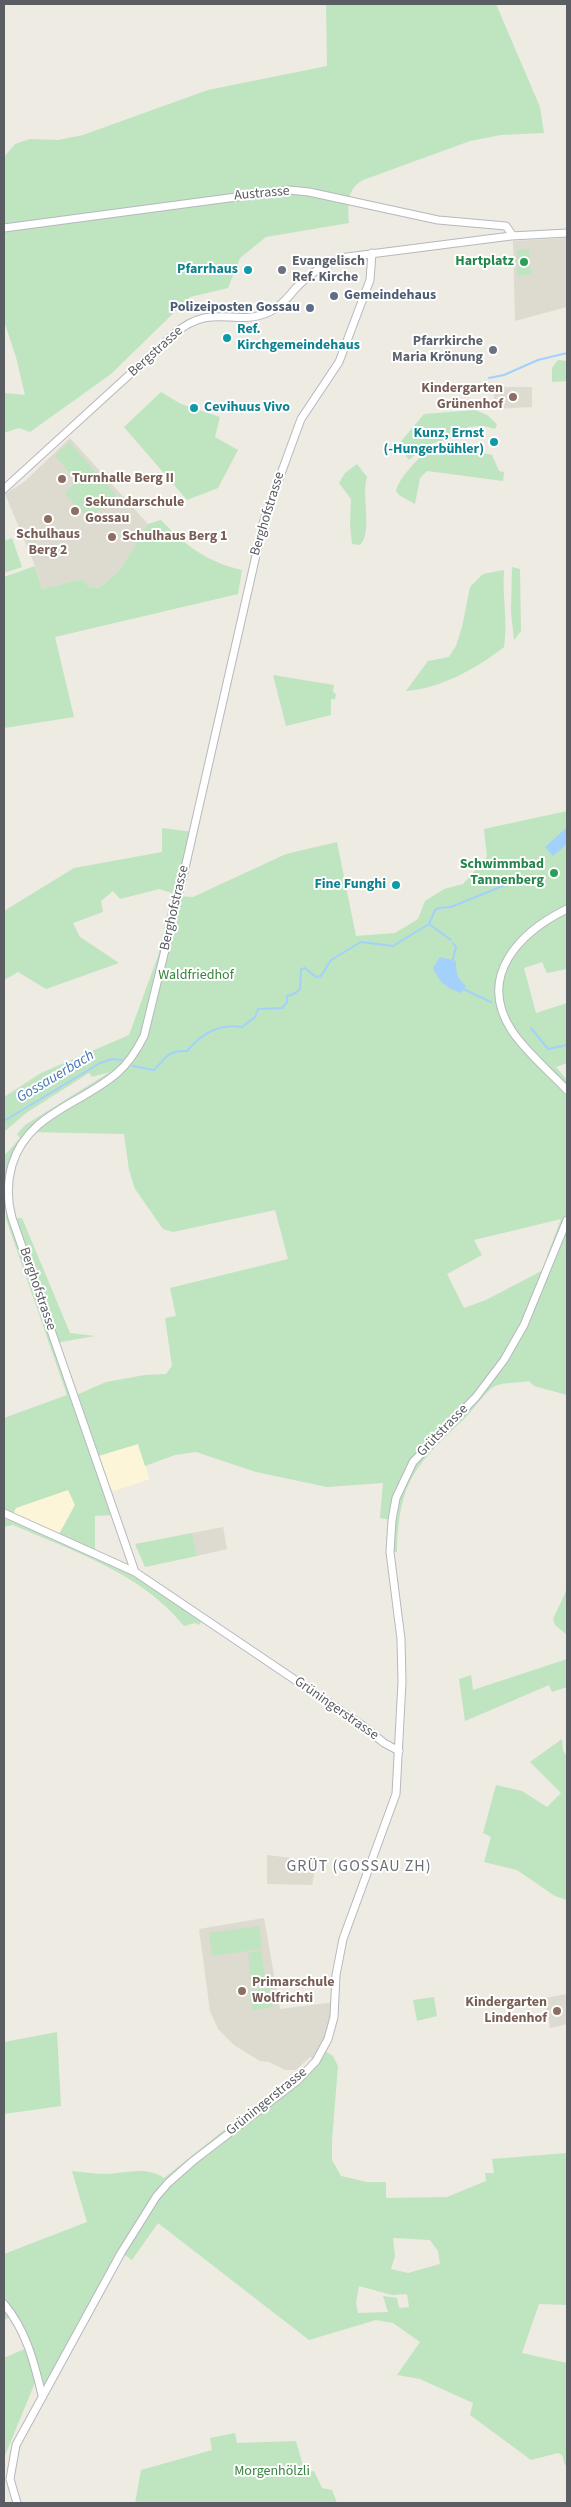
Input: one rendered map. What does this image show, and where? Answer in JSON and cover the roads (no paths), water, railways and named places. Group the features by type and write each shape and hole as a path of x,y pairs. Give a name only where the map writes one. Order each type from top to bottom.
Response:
{"street":[{"name":"Austrasse","path":"4,228 289,190 309,192 438,220 504,226 509,228 513,236"},
{"name":"Bergstrasse","path":"4,489 187,324 205,317 250,317 269,312 280,305 308,276 336,259 513,236 567,233"},
{"name":"Berghofstrasse","path":"135,1572 12,1218 9,1202 9,1176 17,1152 29,1132 53,1113 117,1073 134,1054 144,1036 185,868 266,515 301,419 339,362 370,280 372,253"},
{"path":"567,909 538,925 520,940 507,960 500,985 500,998 506,1020 512,1030 528,1050 567,1090"},
{"name":"Grütstrasse","path":"400,1751 402,1639 390,1552 392,1520 396,1498 414,1462 476,1397 504,1360 524,1325 567,1220"},
{"name":"Grüningerstrasse","path":"4,1513 135,1572 362,1725 384,1743 400,1751 394,1802 343,1939 336,1975 334,2017 323,2050 298,2081 193,2161 168,2182 156,2197 121,2252 18,2440 12,2461 10,2486 16,2503"},
{"path":"4,2304 15,2319 31,2352 42,2395"}],"water":[{"path":"566,828 567,844 553,856 545,847"},
{"path":"440,957 456,961 458,975 466,986 461,993 444,984 435,973 433,968"}],"waterway":[{"path":"489,378 504,375 538,360 567,353"},
{"name":"Gossauerbach","path":"133,1066 154,1070 171,1053 187,1051 211,1031 218,1028 242,1027 255,1017 258,1009 282,1008 287,1002 287,996 294,994 300,989 301,969 305,968 316,977 321,976 331,960 361,942 393,946 429,924 435,910 451,907 510,883 516,877"},
{"path":"429,924 451,940"},
{"path":"452,962 456,947 453,943"},
{"path":"463,989 491,1002"},
{"path":"531,1028 548,1049 567,1045"},
{"name":"Gossauerbach","path":"4,1121 100,1063 112,1059 122,1060"}],"place":[{"name":"Hartplatz","path":"524,262"},
{"name":"Pfarrhaus","path":"248,270"},
{"name":"Evangelisch Ref. Kirche","path":"282,270"},
{"name":"Gemeindehaus","path":"334,296"},
{"name":"Polizeiposten Gossau","path":"310,308"},
{"name":"Ref. Kirchgemeindehaus","path":"227,338"},
{"name":"Pfarrkirche Maria Krönung","path":"493,350"},
{"name":"Kindergarten Grünenhof","path":"513,397"},
{"name":"Cevihuus Vivo","path":"194,408"},
{"name":"Kunz, Ernst (-Hungerbühler)","path":"494,442"},
{"name":"Turnhalle Berg II","path":"62,479"},
{"name":"Sekundarschule Gossau","path":"75,511"},
{"name":"Schulhaus Berg 2","path":"48,519"},
{"name":"Schulhaus Berg 1","path":"112,537"},
{"name":"Schwimmbad Tannenberg","path":"554,873"},
{"name":"Fine Funghi","path":"396,885"},
{"name":"Primarschule Wolfrichti","path":"242,1991"},
{"name":"Kindergarten Lindenhof","path":"557,2011"}],"district":[{"name":"GRÜT (GOSSAU ZH)","path":"359,1867"}],"park label":[{"name":"Waldfriedhof","path":"196,976"},
{"name":"Morgenhölzli","path":"272,2472"}]}
